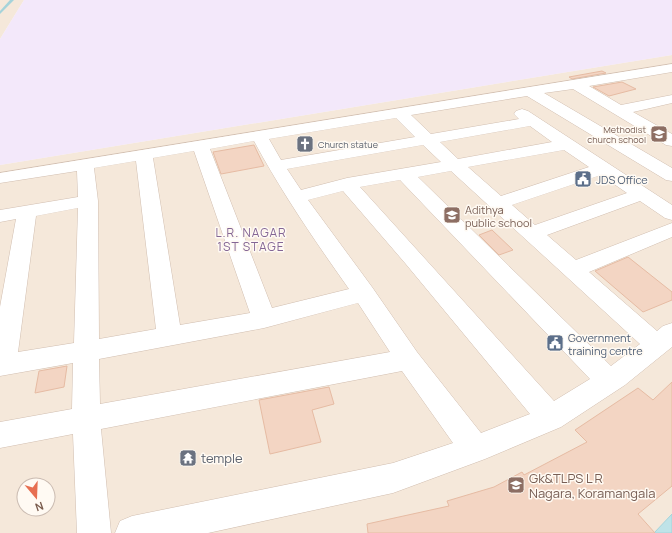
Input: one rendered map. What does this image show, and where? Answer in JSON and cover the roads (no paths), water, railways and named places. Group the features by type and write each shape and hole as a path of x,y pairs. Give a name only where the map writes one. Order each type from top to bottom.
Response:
{"street":[{"path":"0,178 144,156 200,145 672,68"},
{"path":"656,71 672,79"},
{"path":"575,84 652,130 672,140"},
{"path":"531,92 672,176"},
{"path":"495,97 534,121 672,214"},
{"path":"619,110 672,100"},
{"path":"132,533 393,478 475,450 551,418 609,381 664,339 573,270 452,164 400,113"},
{"path":"276,166 534,121"},
{"path":"652,130 672,125"},
{"path":"259,136 296,197 408,358 475,450"},
{"path":"296,197 346,184 568,144"},
{"path":"200,145 264,319"},
{"path":"144,156 169,337"},
{"path":"84,164 88,201 86,419 94,533"},
{"path":"498,203 604,168"},
{"path":"404,173 609,381"},
{"path":"346,184 413,258 551,418"},
{"path":"531,233 642,194"},
{"path":"0,216 88,201"},
{"path":"27,211 1,364 169,337 264,319 364,293"},
{"path":"573,270 672,229"},
{"path":"0,435 408,358"}],"water":[{"path":"672,514 672,533 654,533"}],"waterway":[{"path":"0,13 12,0"}],"place":[{"name":"Methodist church school","path":"659,134"},
{"name":"Church statue","path":"305,144"},
{"name":"JDS Office","path":"583,179"},
{"name":"Adithya public school","path":"452,215"},
{"name":"Government training centre","path":"555,343"},
{"name":"temple","path":"188,458"},
{"name":"Gk&TLPS L R Nagara, Koramangala","path":"516,485"}],"district":[{"name":"L.R. NAGAR 1ST STAGE","path":"251,239"}]}
